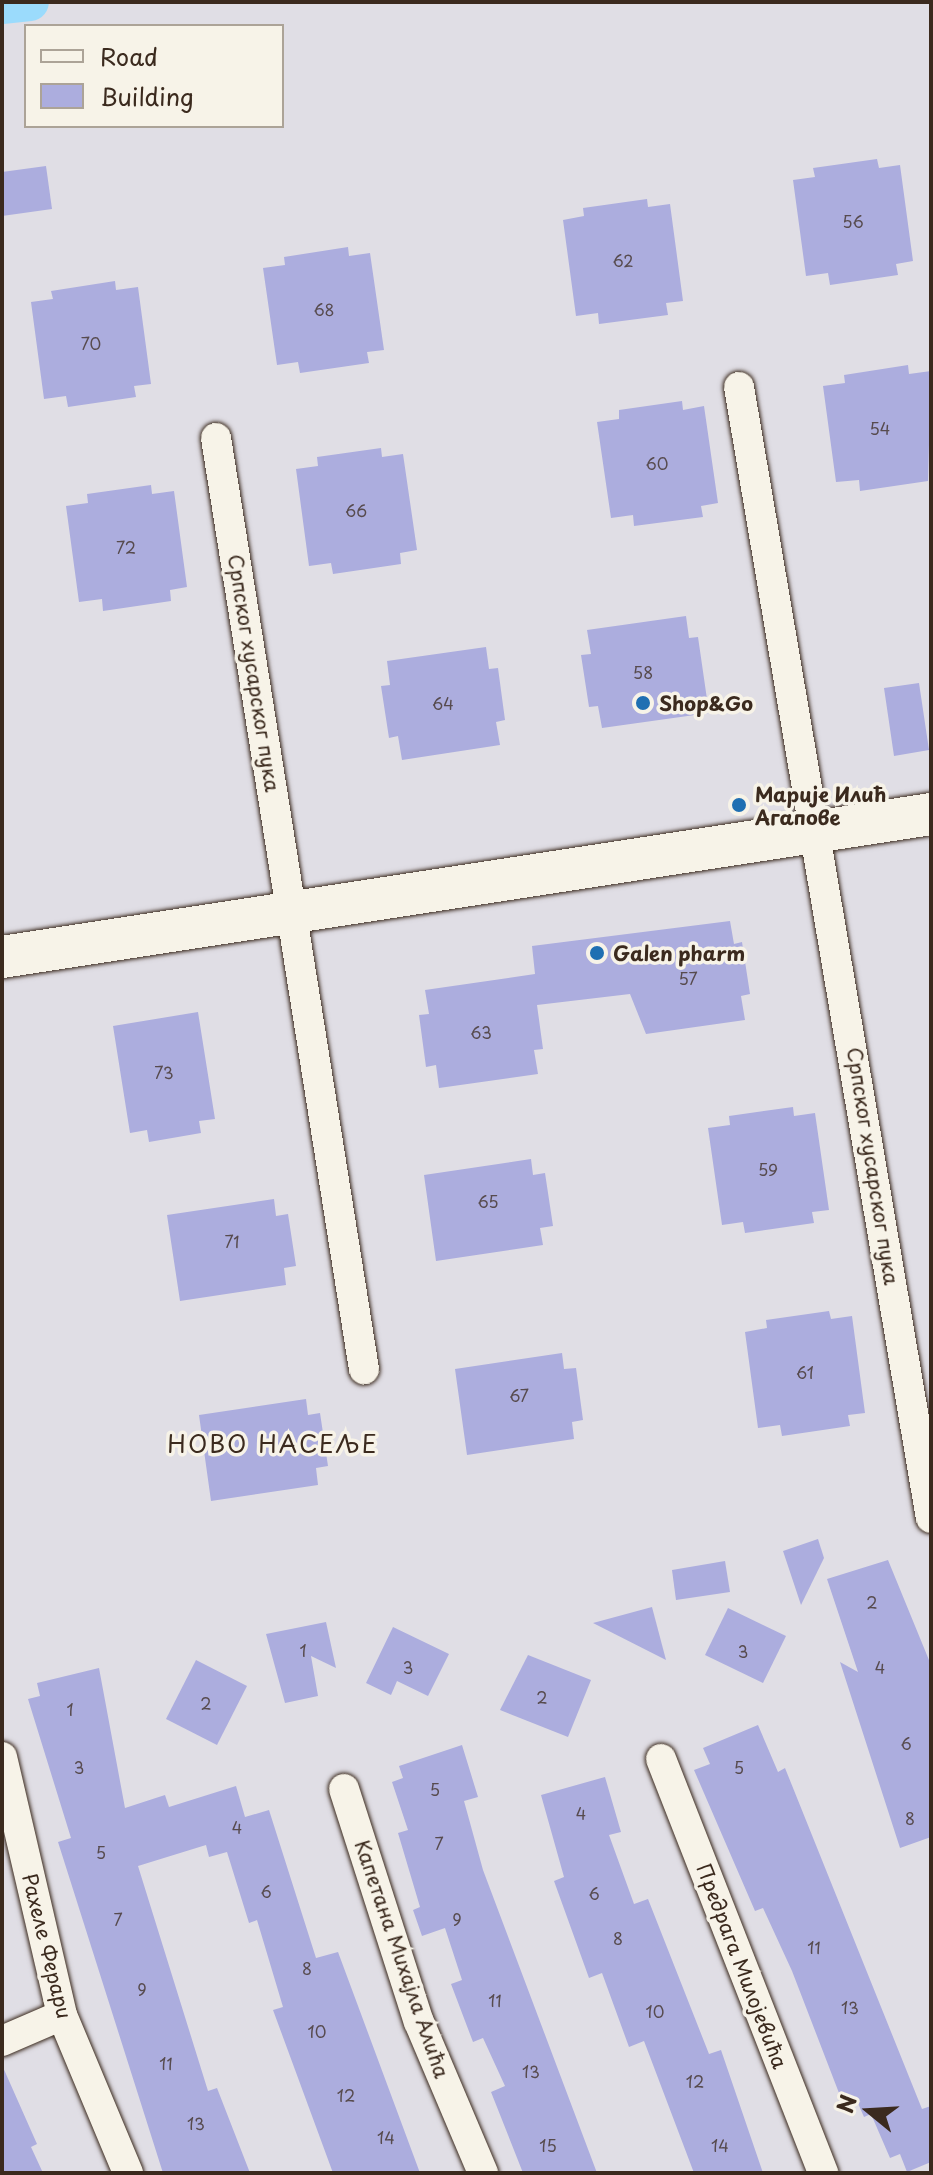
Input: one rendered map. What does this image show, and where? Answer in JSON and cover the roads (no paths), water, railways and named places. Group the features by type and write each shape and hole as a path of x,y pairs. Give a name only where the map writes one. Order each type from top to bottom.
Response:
{"street":[{"name":"Српског хусарског пука","path":"739,387 819,830 929,1510"},
{"name":"Српског хусарског пука","path":"216,438 364,1369"},
{"path":"2,957 291,909 931,814"},
{"name":"Рахеле Ферари","path":"2,1757 62,2015 128,2173"},
{"name":"Предрага Милојевића","path":"661,1759 823,2173"},
{"name":"Капетана Михајла Алића","path":"344,1789 419,2022 483,2173"},
{"path":"2,2041 62,2015"}],"waterway":[{"path":"2,5 30,2"}],"place":[{"name":"Shop&Go","path":"643,703"},
{"name":"Марије Илић Агапове","path":"739,805"},
{"name":"Galen pharm","path":"597,953"}],"district":[{"name":"НОВО НАСЕЉЕ","path":"273,1444"}]}
